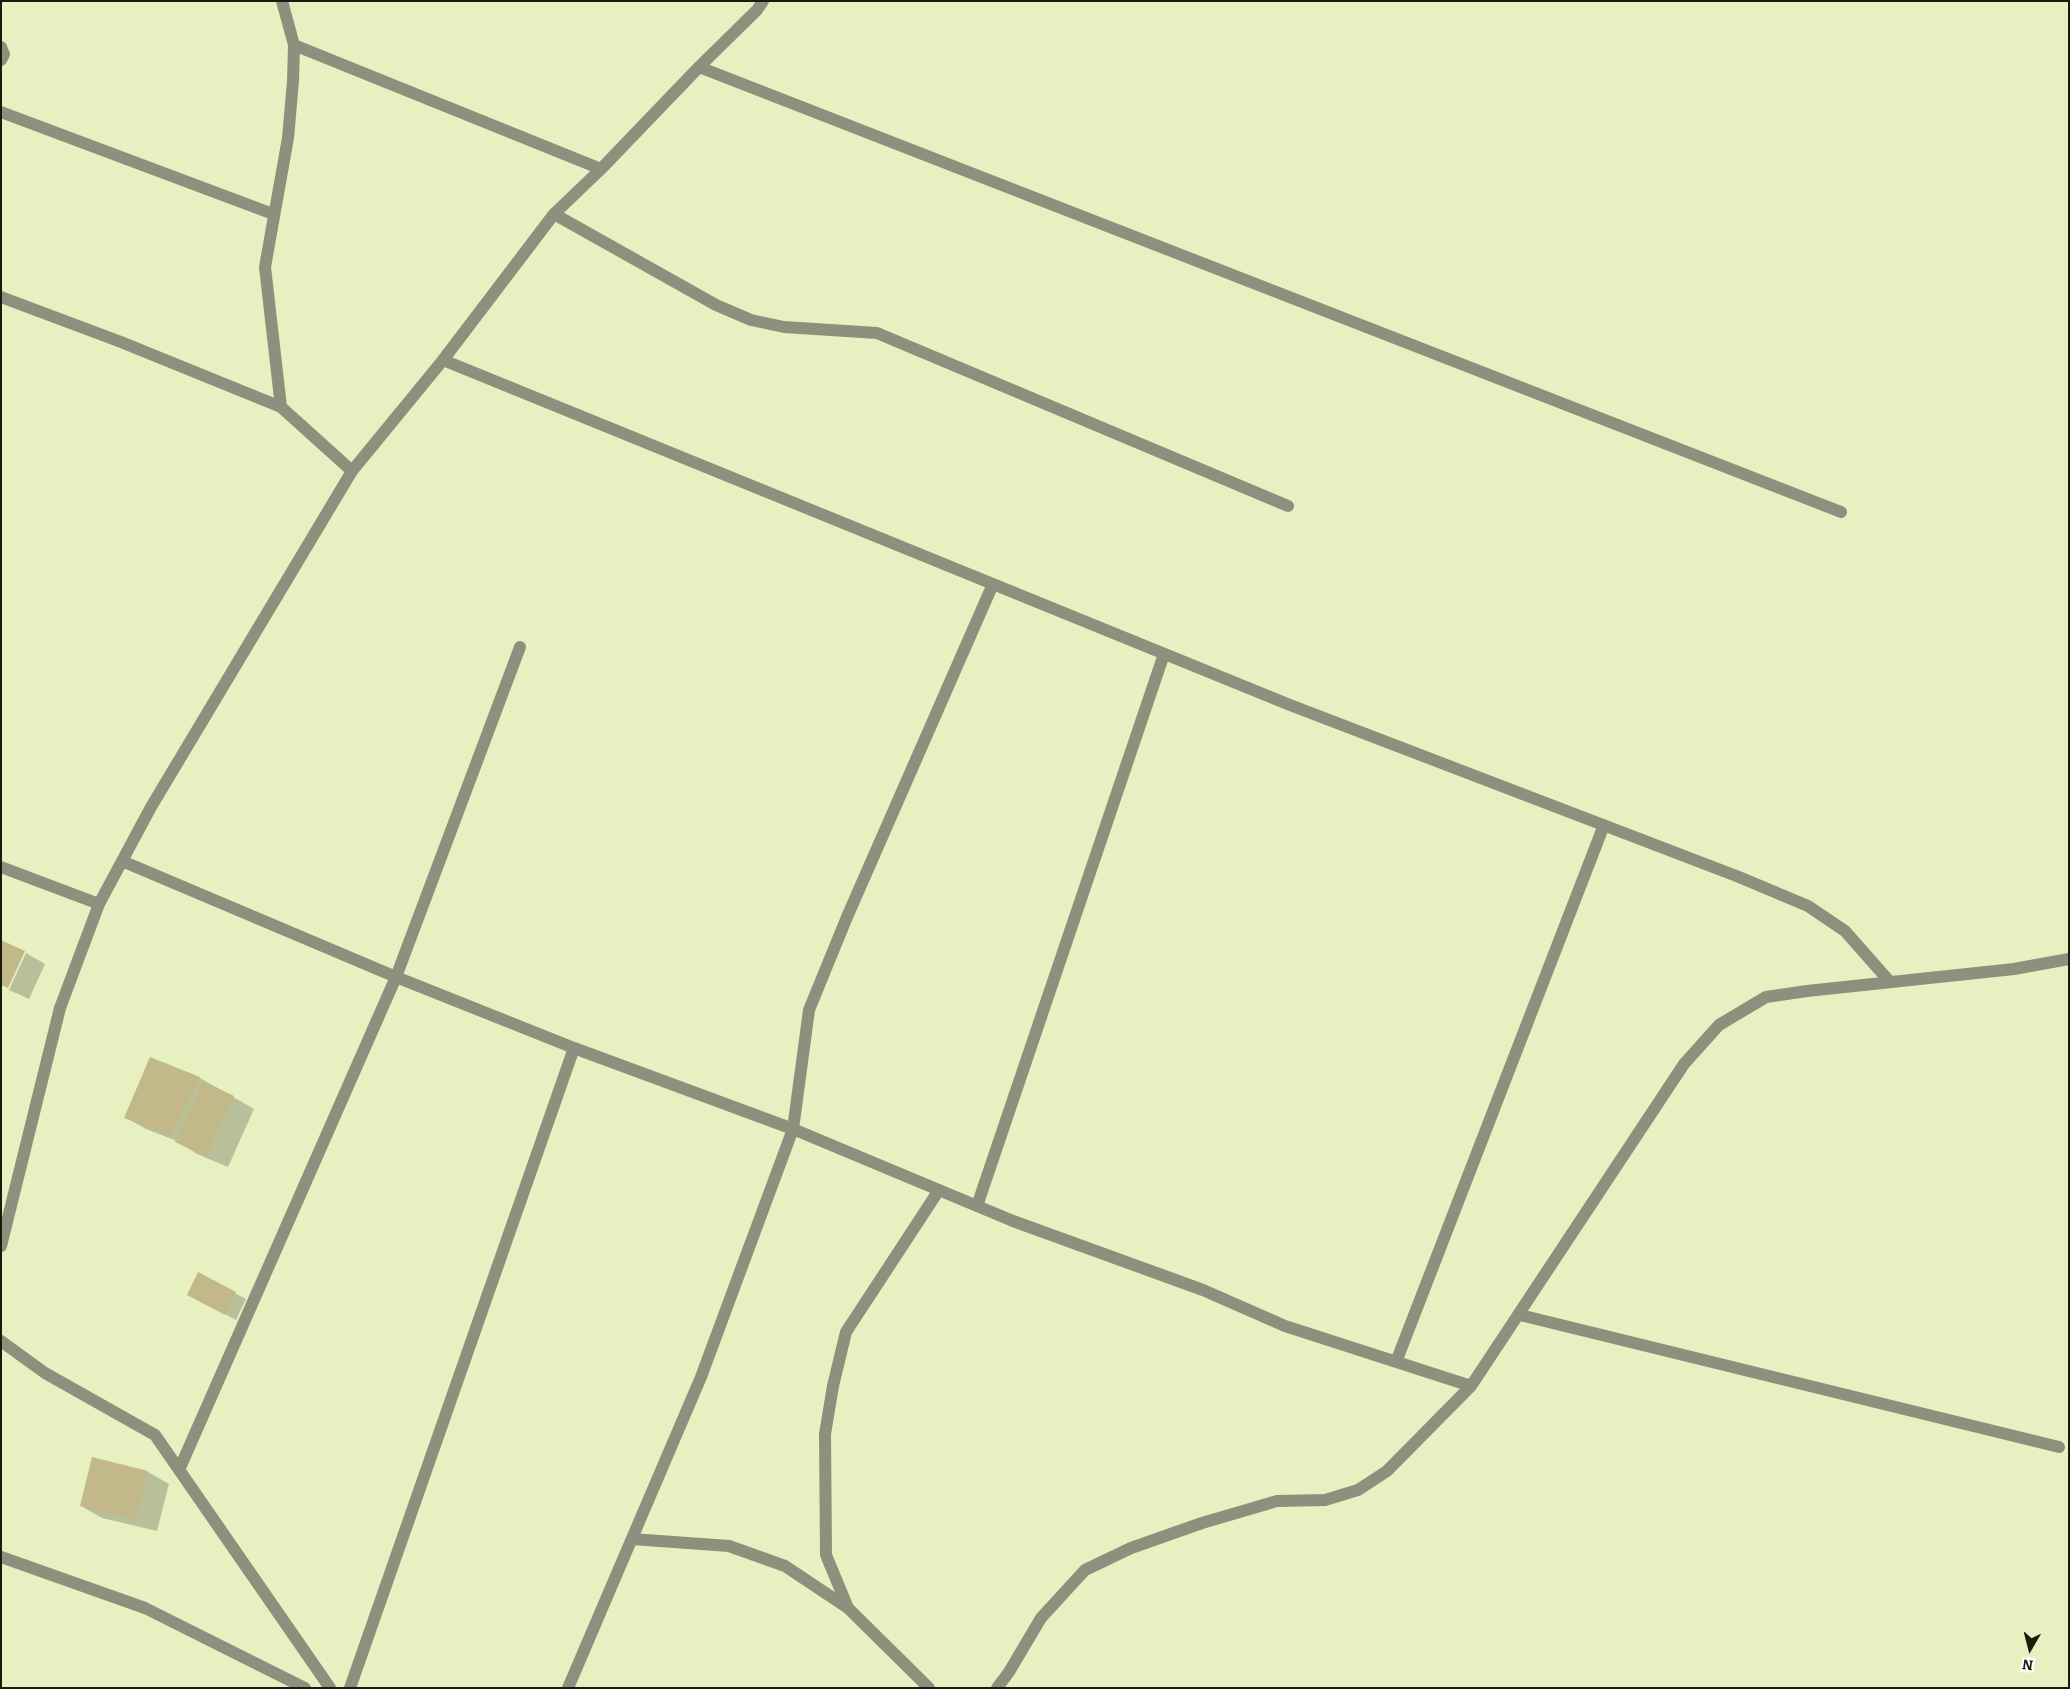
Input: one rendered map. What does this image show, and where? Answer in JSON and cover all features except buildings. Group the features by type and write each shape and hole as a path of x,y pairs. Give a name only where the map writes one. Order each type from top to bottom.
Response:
{"street":[{"path":"282,1 294,45 293,80 288,138 265,267 282,407"},
{"path":"1,1246 60,1008 99,904 151,807 352,471 443,360 554,214 601,170 699,67 757,10 763,1"},
{"path":"294,45 601,170"},
{"path":"1,47 4,54 1,60"},
{"path":"699,67 1841,512"},
{"path":"1,112 273,214"},
{"path":"554,214 716,305 751,320 784,327 877,333 1288,506"},
{"path":"1,297 95,332 282,407 352,471"},
{"path":"443,360 1290,705 1739,877 1808,906 1845,931 1890,982"},
{"path":"568,1688 700,1377 793,1129 809,1010 847,917 993,584"},
{"path":"179,1470 396,977 520,647"},
{"path":"977,1206 1164,654"},
{"path":"1396,1362 1604,825"},
{"path":"122,861 396,977 574,1048 793,1129 977,1206 1203,1290 1285,1326 1471,1386"},
{"path":"1,867 99,904"},
{"path":"997,1688 1042,1618 1085,1570 1131,1548 1202,1523 1277,1502 1325,1500 1358,1490 1387,1471 1471,1386 1520,1315 1559,1252 1684,1064 1719,1025 1766,997 2014,969 2069,959"},
{"path":"350,1688 574,1048"},
{"path":"848,1608 826,1554 825,1434 833,1386 846,1332 939,1190"},
{"path":"1520,1315 2059,1447"},
{"path":"1,1341 45,1373 155,1435 330,1688"},
{"path":"632,1539 729,1546 784,1566 848,1608 929,1688"},
{"path":"1,1557 146,1608 304,1688"}]}
